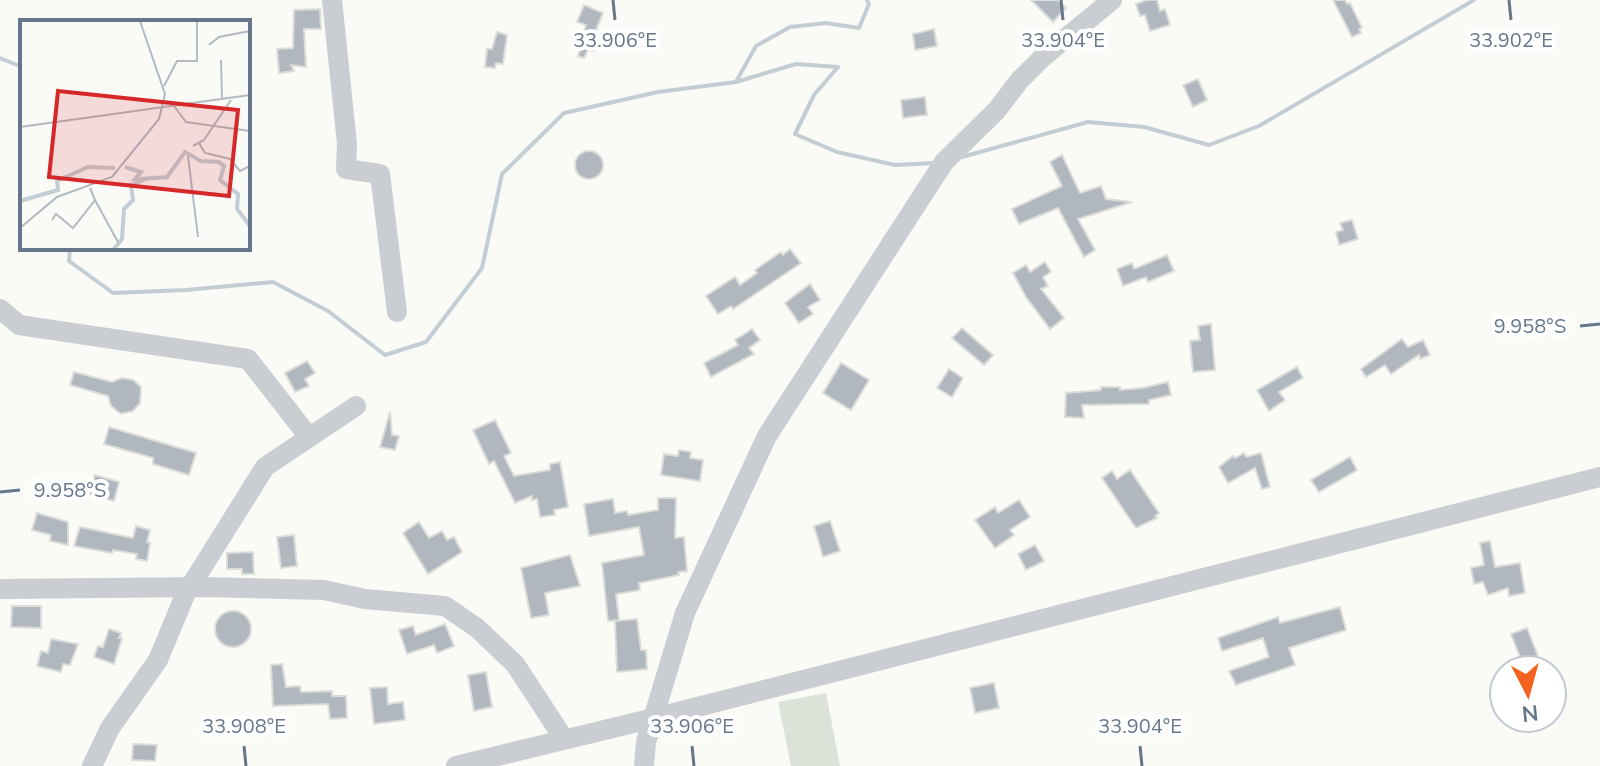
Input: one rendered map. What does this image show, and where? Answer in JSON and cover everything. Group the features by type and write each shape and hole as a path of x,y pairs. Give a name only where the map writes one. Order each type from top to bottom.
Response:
{"street":[{"path":"332,0 347,144 346,169 380,174 397,312"},
{"path":"644,766 646,742 685,613 767,436 944,162 997,110 1043,57 1112,0"},
{"path":"0,309 19,325 248,359 309,437"},
{"path":"92,766 110,728 158,660 190,587 265,467 356,406"},
{"path":"456,766 1600,477"},
{"path":"0,589 190,587 324,590 365,599 445,606 477,628 515,664 564,739"}],"shaded area":[{"path":"826,693 840,766 791,766 778,702"}],"building":[{"path":"1031,0 1058,0 1066,8 1053,22"},
{"path":"1157,0 1160,11 1165,9 1170,25 1150,31 1145,15 1140,16 1136,4"},
{"path":"1333,0 1350,3 1362,28 1359,29 1361,33 1352,37"},
{"path":"584,5 603,13 592,40 596,41 594,51 588,50 584,58 578,56 586,25 577,22"},
{"path":"320,9 321,29 304,29 306,67 291,65 294,71 279,73 277,49 293,48 294,10"},
{"path":"934,29 937,46 915,50 913,34"},
{"path":"497,32 507,35 503,64 496,63 495,68 485,67 487,49 492,49"},
{"path":"1198,79 1207,100 1193,107 1183,85"},
{"path":"925,97 927,115 903,118 901,100"},
{"path":"589,151 599,155 603,165 599,175 589,179 579,175 575,165 579,155"},
{"path":"1062,155 1080,193 1101,186 1106,199 1132,202 1078,219 1095,250 1084,257 1058,208 1019,224 1012,209 1062,186 1050,162"},
{"path":"1352,220 1358,239 1339,245 1336,232 1343,230 1340,223"},
{"path":"790,249 801,263 733,309 731,306 718,314 706,296 735,277 740,285 757,273 755,270"},
{"path":"1167,255 1174,271 1148,282 1146,277 1123,286 1117,269 1132,263 1134,269"},
{"path":"1045,262 1051,272 1043,277 1048,286 1041,289 1064,318 1050,329 1013,273 1026,265 1030,272"},
{"path":"810,284 820,300 808,307 813,314 799,323 785,303"},
{"path":"1211,324 1215,370 1193,372 1190,341 1200,340 1198,326"},
{"path":"962,328 993,355 984,365 952,338"},
{"path":"752,329 760,340 749,348 754,354 711,377 704,363 738,345 735,340"},
{"path":"1402,339 1408,347 1423,340 1430,355 1420,359 1419,355 1391,374 1385,365 1366,377 1361,369"},
{"path":"307,361 315,373 305,379 309,386 295,392 285,373"},
{"path":"841,363 869,380 851,410 823,393"},
{"path":"1297,367 1303,378 1279,392 1285,400 1269,411 1257,390"},
{"path":"949,369 963,378 952,397 937,388"},
{"path":"74,372 112,382 122,378 133,380 141,387 140,403 133,411 121,414 111,406 108,396 70,385"},
{"path":"1168,382 1171,395 1149,400 1149,404 1082,405 1084,418 1065,417 1066,393 1101,390 1101,387 1120,387 1120,390 1143,388"},
{"path":"390,412 392,435 399,436 395,450 380,447"},
{"path":"495,420 511,453 504,456 514,476 550,470 550,464 560,462 568,507 554,510 555,515 540,517 537,499 532,500 532,496 515,503 494,461 489,464 473,430"},
{"path":"109,427 196,453 189,475 153,464 153,458 104,444"},
{"path":"679,450 691,452 690,458 703,460 700,481 661,475 664,454 678,456"},
{"path":"1244,453 1246,457 1261,453 1270,487 1262,489 1255,468 1228,483 1219,467 1233,456 1235,458"},
{"path":"1350,457 1357,470 1319,492 1311,480"},
{"path":"1130,470 1159,513 1155,516 1157,518 1136,528 1102,478 1112,471 1117,479"},
{"path":"95,475 119,482 114,501 89,494"},
{"path":"658,498 676,498 675,538 684,537 687,571 639,583 640,590 616,594 619,620 608,621 602,563 644,555 639,527 589,536 584,504 613,499 615,513 627,511 628,515 658,510"},
{"path":"1019,500 1030,517 1010,530 1014,535 995,548 975,520 995,507 998,513"},
{"path":"37,513 68,522 68,545 50,541 51,535 32,530"},
{"path":"830,521 840,551 823,557 814,526"},
{"path":"419,522 429,538 442,531 447,540 454,537 462,552 428,574 403,533"},
{"path":"136,526 150,530 147,561 136,559 137,554 74,546 80,527 133,538"},
{"path":"294,535 297,566 281,568 277,537"},
{"path":"1490,541 1495,567 1520,563 1525,593 1509,596 1508,588 1488,595 1483,582 1474,584 1471,568 1484,565 1480,543"},
{"path":"1035,545 1044,561 1026,570 1018,554"},
{"path":"253,552 254,574 242,574 242,569 227,569 227,553"},
{"path":"570,555 580,586 545,593 549,615 531,618 521,568"},
{"path":"12,606 41,606 41,628 11,627"},
{"path":"1340,607 1346,630 1289,648 1295,665 1236,685 1229,671 1269,657 1263,638 1222,651 1218,638 1278,617 1280,623"},
{"path":"233,611 246,616 251,629 246,642 233,647 220,642 215,629 220,616"},
{"path":"637,619 641,650 646,650 647,669 617,672 615,621"},
{"path":"445,624 454,646 437,653 434,645 407,654 399,630 413,626 416,635"},
{"path":"1527,628 1537,654 1519,654 1511,634"},
{"path":"109,629 121,633 119,638 122,638 114,664 94,657 98,646 103,647"},
{"path":"51,639 78,644 70,665 63,664 61,672 37,666 41,651 48,653"},
{"path":"282,664 286,687 300,686 301,692 332,691 332,696 346,696 347,718 330,719 328,704 273,706 271,665"},
{"path":"486,672 492,707 474,711 468,675"},
{"path":"994,683 999,708 975,713 970,688"},
{"path":"387,687 388,704 403,702 405,720 374,724 370,688"},
{"path":"133,744 157,745 155,761 132,760"}],"waterway":[{"path":"737,80 756,46 790,27 826,23 859,28 869,4 867,0"},
{"path":"962,157 1088,122 1144,127 1209,145 1259,126 1474,0"},
{"path":"0,58 20,66"},
{"path":"70,250 69,261 113,293 273,282 328,311 385,355 426,342 482,268 502,174 564,113 658,92 736,82 796,64 838,67 814,95 795,134 837,152 895,165 934,163"}]}
